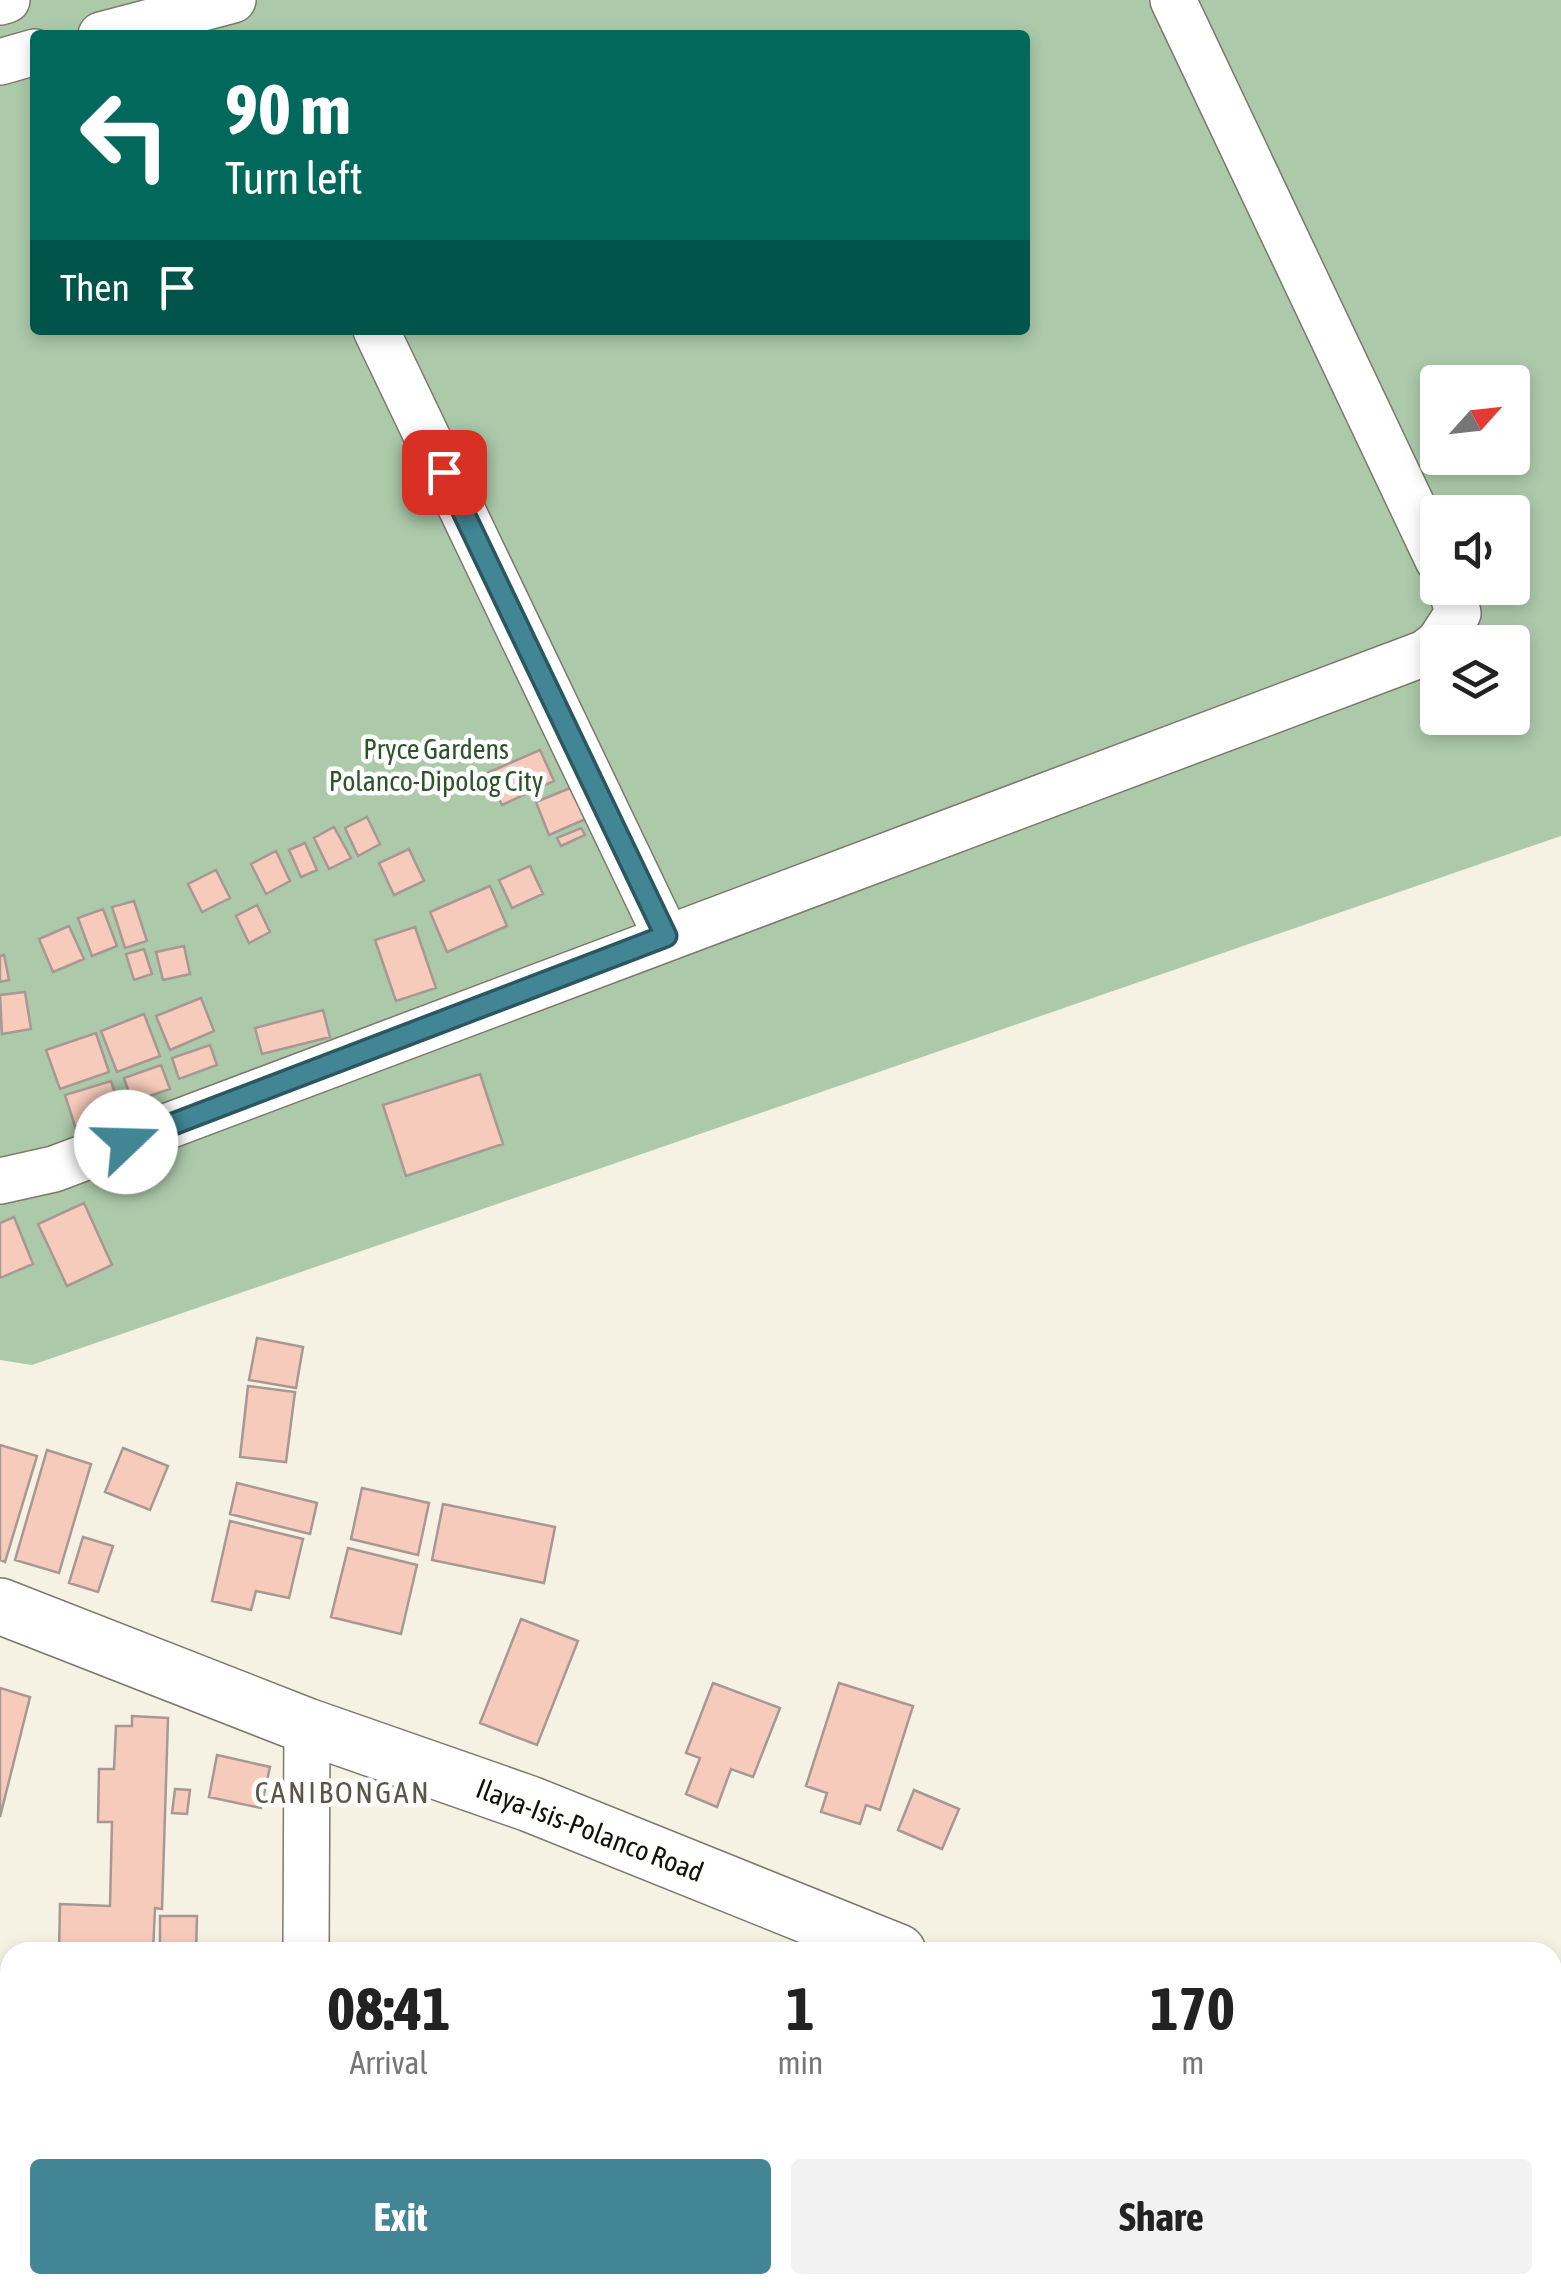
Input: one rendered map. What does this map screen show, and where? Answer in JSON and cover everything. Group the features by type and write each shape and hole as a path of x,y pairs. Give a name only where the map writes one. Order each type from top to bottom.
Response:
{"main road":[{"name":"Ilaya-Isis-Polanco Road","path":"0,1606 308,1726 530,1804 873,1942"}],"street":[{"path":"1173,0 1420,522"},
{"path":"127,20 229,13"},
{"path":"0,62 30,53"},
{"path":"378,335 666,936"},
{"path":"0,1181 54,1169 1420,655"},
{"path":"306,1942 308,1726"}],"green space":[{"name":"Pryce Gardens Polanco-Dipolog City","path":"0,0 1561,0 1561,836 32,1365 0,1360"}],"building":[{"path":"540,750 554,781 502,805 487,773"},
{"path":"575,786 588,818 549,835 536,802"},
{"path":"367,817 380,844 358,856 345,828"},
{"path":"334,827 351,858 329,869 314,838"},
{"path":"581,828 585,835 561,846 557,838"},
{"path":"305,843 317,870 301,877 289,850"},
{"path":"409,849 424,881 394,895 379,863"},
{"path":"276,851 290,881 266,894 251,864"},
{"path":"530,866 543,894 512,908 499,880"},
{"path":"216,870 230,898 202,912 188,884"},
{"path":"490,886 507,926 447,952 430,912"},
{"path":"134,901 147,941 125,948 112,907"},
{"path":"257,905 270,932 249,943 236,916"},
{"path":"103,909 117,946 92,956 78,918"},
{"path":"69,926 84,959 53,972 39,939"},
{"path":"415,927 436,988 396,1001 375,940"},
{"path":"184,946 190,974 163,980 156,952"},
{"path":"144,949 152,974 134,980 126,954"},
{"path":"4,955 9,980 0,982 0,956"},
{"path":"25,992 31,1029 2,1034 0,995"},
{"path":"201,998 214,1031 170,1050 156,1016"},
{"path":"323,1010 330,1037 262,1054 255,1028"},
{"path":"144,1014 160,1056 117,1072 101,1031"},
{"path":"96,1033 109,1072 60,1089 46,1050"},
{"path":"210,1045 217,1065 179,1079 172,1058"},
{"path":"161,1065 170,1089 132,1102 124,1078"},
{"path":"480,1074 503,1144 406,1176 383,1105"},
{"path":"111,1081 126,1127 80,1142 65,1095"},
{"path":"84,1203 112,1265 67,1286 38,1224"},
{"path":"14,1217 33,1264 0,1278 0,1223"},
{"path":"257,1338 303,1347 296,1388 249,1380"},
{"path":"248,1386 295,1392 286,1462 240,1457"},
{"path":"0,1445 37,1456 5,1562 0,1560"},
{"path":"123,1448 168,1466 150,1510 105,1492"},
{"path":"47,1450 91,1464 59,1573 15,1560"},
{"path":"237,1483 317,1503 310,1534 230,1514"},
{"path":"362,1488 429,1503 418,1555 351,1539"},
{"path":"443,1504 555,1527 544,1583 432,1560"},
{"path":"230,1521 303,1539 289,1598 256,1591 251,1610 212,1601"},
{"path":"83,1537 113,1546 98,1592 69,1583"},
{"path":"348,1548 417,1565 401,1634 331,1617"},
{"path":"521,1619 578,1641 537,1745 480,1723"},
{"path":"713,1683 780,1708 753,1777 731,1769 717,1807 686,1794 700,1758 686,1753"},
{"path":"839,1683 913,1706 880,1810 866,1805 860,1824 821,1812 827,1793 806,1786"},
{"path":"0,1688 30,1697 0,1817"},
{"path":"132,1716 168,1718 162,1909 155,1908 153,1942 59,1942 60,1904 110,1906 112,1822 98,1822 99,1769 114,1769 116,1726 132,1726"},
{"path":"217,1755 270,1767 261,1808 209,1797"},
{"path":"175,1789 190,1790 187,1814 172,1813"},
{"path":"914,1790 959,1809 942,1849 898,1830"},
{"path":"160,1916 197,1916 196,1942 160,1942"}],"district":[{"name":"CANIBONGAN","path":"343,1793"}],"route":[{"path":"126,1142 666,936 444,472"}]}
